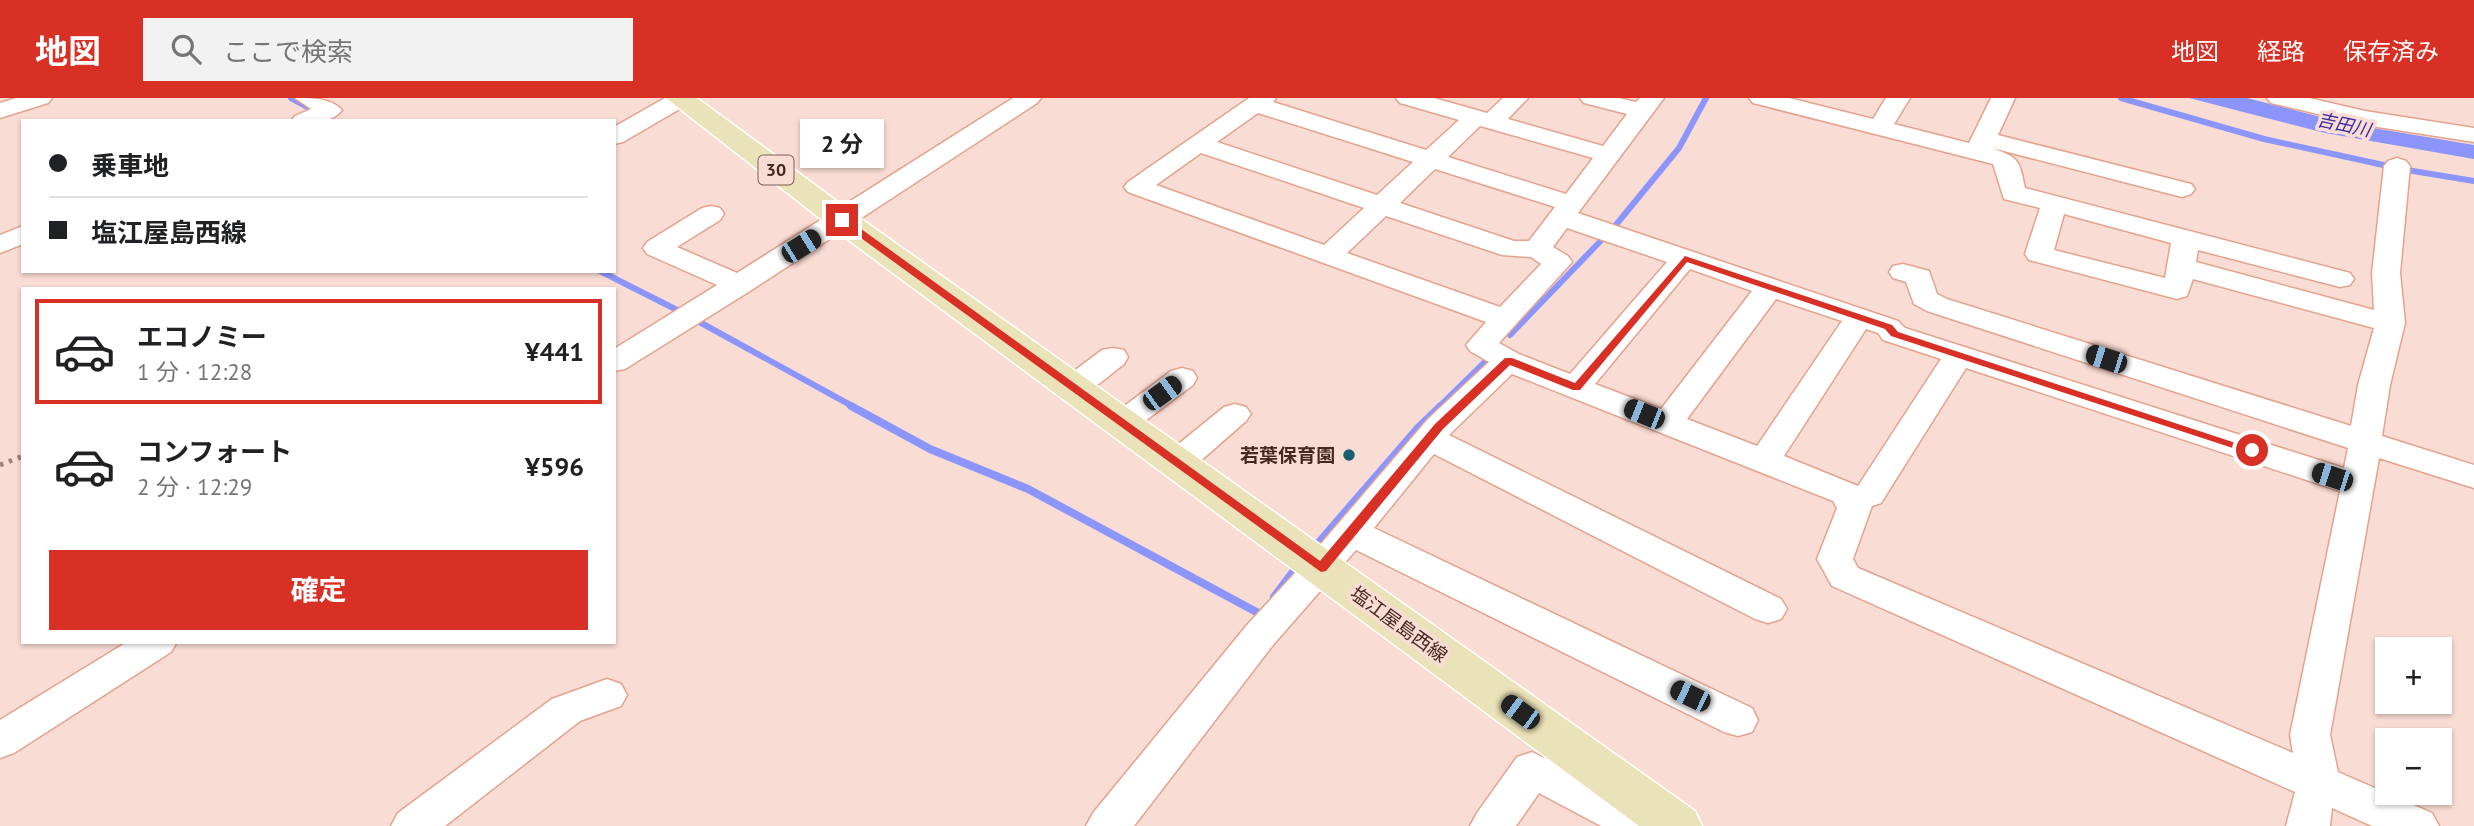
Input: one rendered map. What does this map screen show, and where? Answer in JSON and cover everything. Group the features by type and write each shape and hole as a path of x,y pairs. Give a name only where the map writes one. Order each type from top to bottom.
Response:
{"main road":[{"name":"塩江屋島西線","path":"681,98 842,220 1312,561 1666,825"}],"street":[{"path":"278,98 313,107"},
{"path":"616,136 681,98"},
{"path":"616,361 740,285 1029,98"},
{"path":"1408,98 1609,155"},
{"path":"1328,256 1430,159 1516,98"},
{"path":"1537,249 1647,105 1592,98"},
{"path":"1761,98 1805,103 1880,128 1980,146 2182,189"},
{"path":"1880,128 1898,98"},
{"path":"1980,146 2003,98"},
{"path":"2279,98 2365,118 2474,135"},
{"path":"1505,319 1137,187 1259,101 1430,159 1567,210 1609,233 1888,327 1894,334 2358,485"},
{"path":"20,104 41,119"},
{"path":"1198,145 1512,249 1537,249 1558,262 1481,345 1508,360 1844,493 1855,506 1835,559 1845,577 2417,826"},
{"path":"1980,146 2008,165 2013,193 2329,276 2320,304"},
{"path":"2308,826 2311,804 2319,783 2310,735 2358,485 2374,384 2390,323 2386,273 2397,166"},
{"path":"2054,204 2039,254 2177,290 2186,238"},
{"path":"711,214 657,248 740,285"},
{"path":"0,245 21,235"},
{"path":"1576,387 1685,258"},
{"path":"2181,267 2390,323"},
{"path":"1903,272 1919,278 1924,298 1937,305 2474,477"},
{"path":"1667,423 1770,287"},
{"path":"1764,461 1859,317"},
{"path":"1850,500 1869,495 1959,355"},
{"path":"1073,387 1113,357"},
{"path":"1108,826 1260,635 1312,561 1352,532 1429,438 1508,360"},
{"path":"1122,423 1182,378"},
{"path":"1177,463 1235,414"},
{"path":"1429,438 1768,608"},
{"path":"1352,532 1738,720"},
{"path":"0,741 155,644"},
{"path":"413,826 566,710 607,695"},
{"path":"1492,826 1532,769 1666,825"}],"path":[{"path":"0,466 21,457"}],"water":[{"name":"吉田川","path":"2189,98 2247,98 2344,123 2474,145 2474,159 2325,133"}],"waterway":[{"path":"291,98 315,111"},
{"path":"1510,335 1615,226 1679,148 1706,98"},
{"path":"2121,98 2264,139 2388,166"},
{"path":"2407,170 2474,181"},
{"path":"604,273 854,407"},
{"path":"1439,407 1487,360"},
{"path":"851,406 930,449 1028,489 1262,615"},
{"path":"1314,548 1417,429 1441,406"},
{"path":"1274,597 1299,564"}],"place":[{"name":"若葉保育園","path":"1349,455"}],"route":[{"path":"842,220 1321,568 1439,426 1508,360 1576,387 1685,258 1888,327 1894,334 2252,450"}]}
